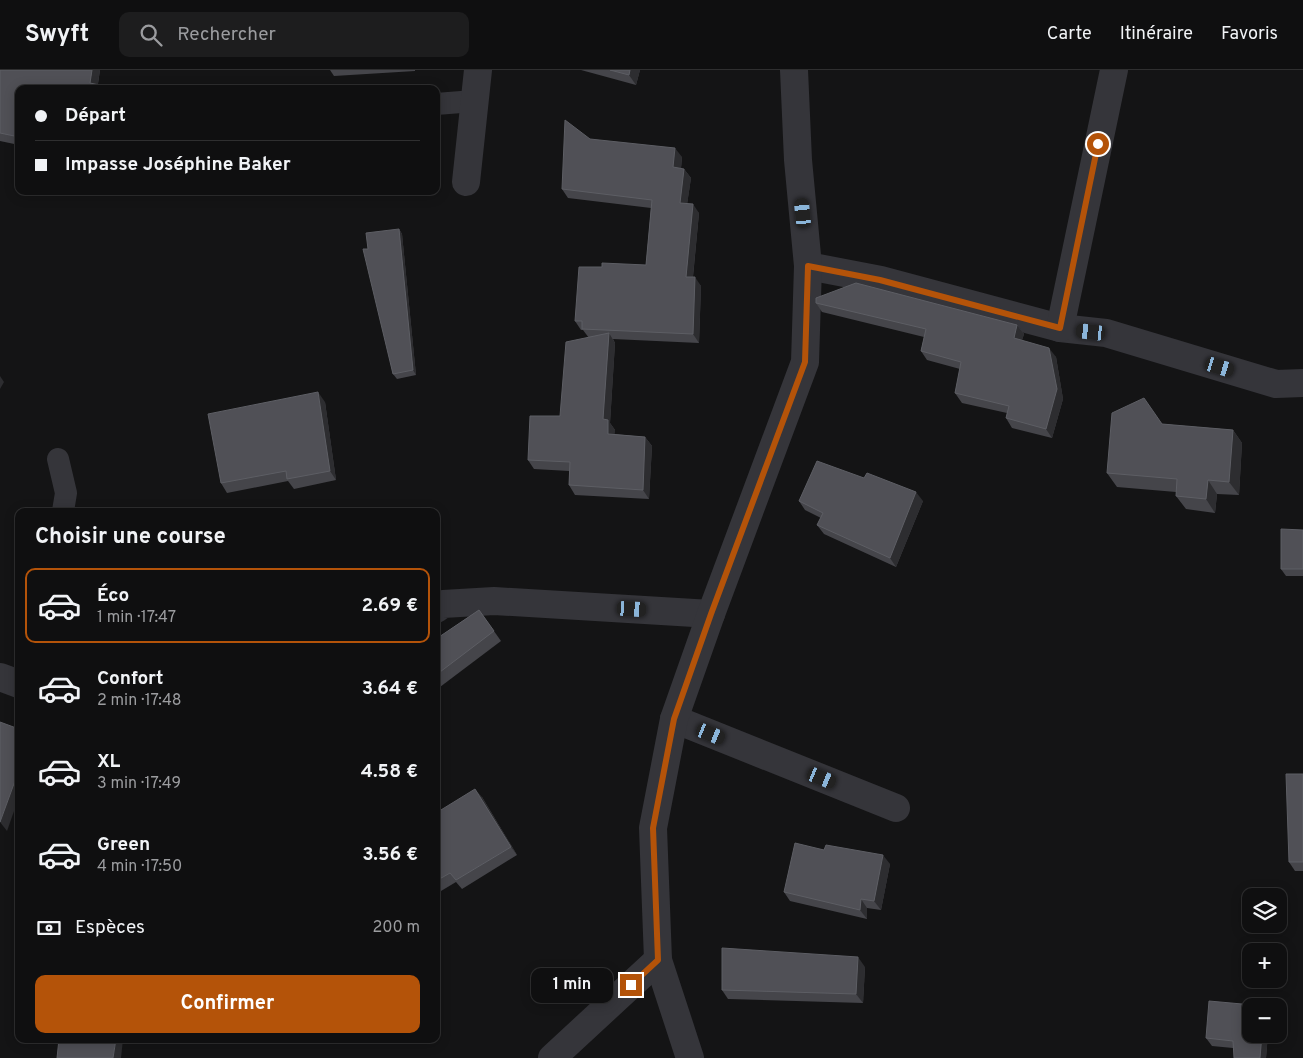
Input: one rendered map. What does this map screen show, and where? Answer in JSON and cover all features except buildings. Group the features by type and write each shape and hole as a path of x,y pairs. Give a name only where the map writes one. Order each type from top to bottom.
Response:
{"street":[{"path":"466,182 478,70"},
{"path":"690,1058 658,960 653,828 674,719 805,362 808,266 798,160 794,70"},
{"path":"1060,328 1114,70"},
{"path":"808,266 880,280 1060,328 1106,333 1276,384 1303,383"},
{"path":"440,606 443,604 494,601 711,614"},
{"path":"0,677 15,683"},
{"path":"674,719 896,808"},
{"path":"552,1058 658,960"}],"lane":[{"path":"440,104 474,101"},
{"path":"58,460 66,493 64,508"}],"route":[{"path":"631,985 658,960 653,828 674,719 805,362 808,266 880,280 1060,328 1098,144"}]}
